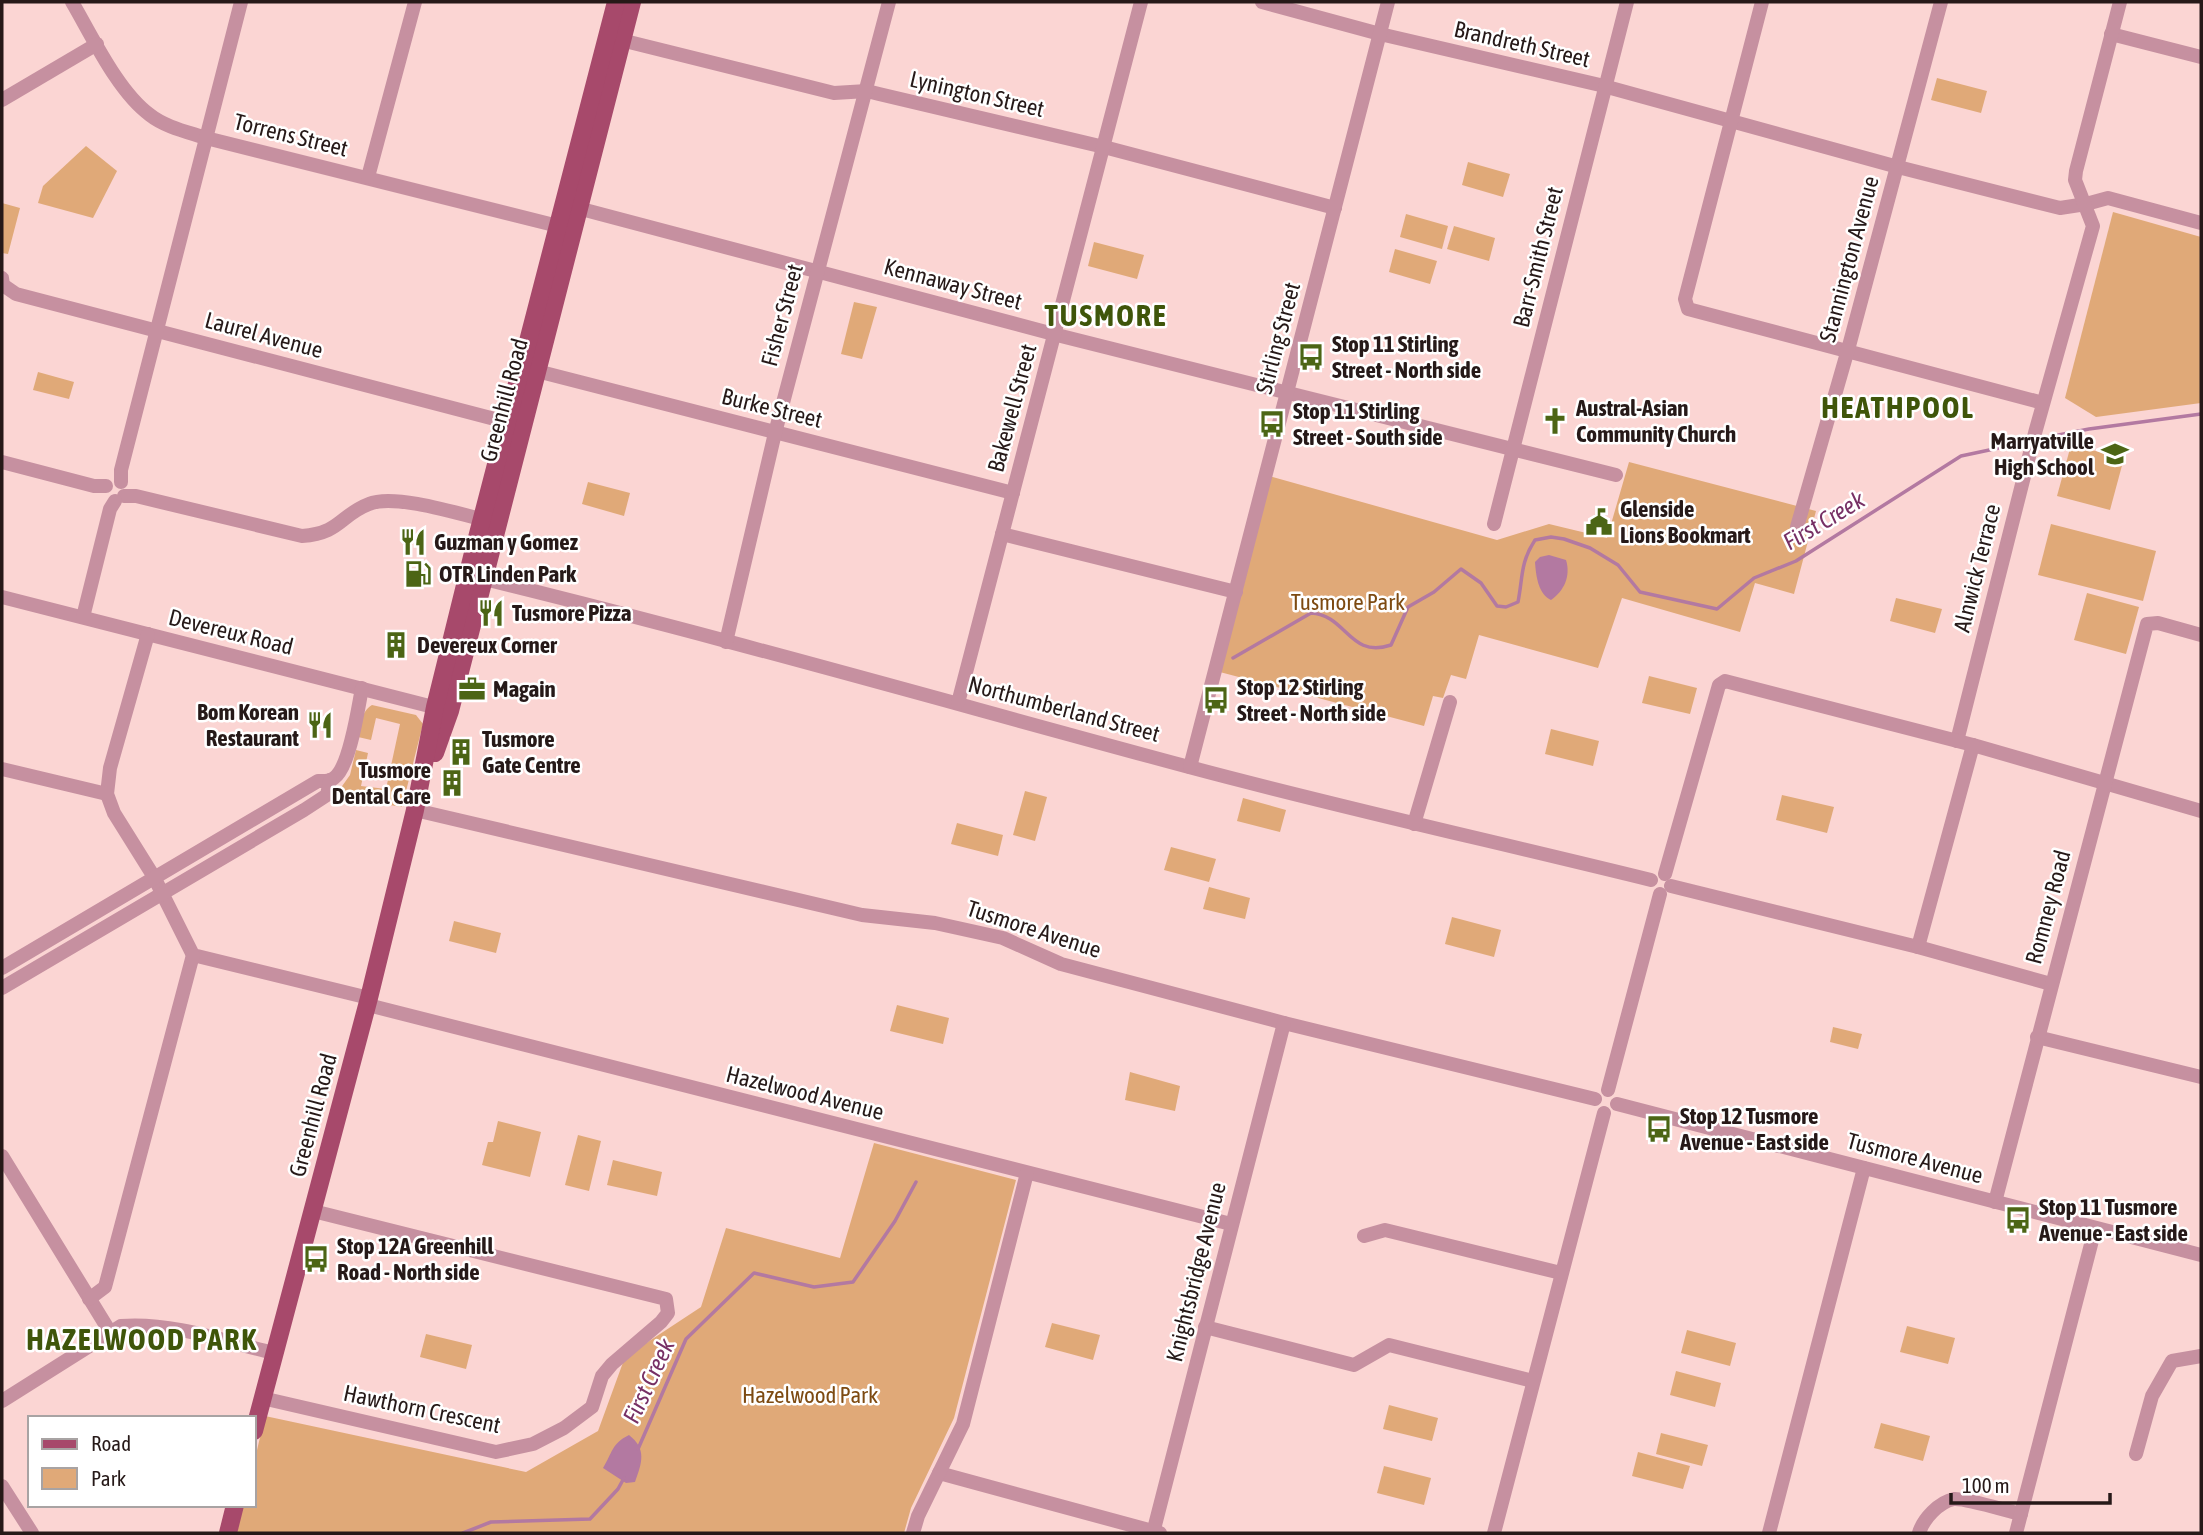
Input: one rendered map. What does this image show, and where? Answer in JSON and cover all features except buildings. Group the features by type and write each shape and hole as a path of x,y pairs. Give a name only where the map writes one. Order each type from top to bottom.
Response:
{"main road":[{"name":"Greenhill Road","path":"256,1423 368,1001 514,424 573,206 614,38 616,2"},
{"name":"Greenhill Road","path":"614,38 632,2"},
{"name":"Greenhill Road","path":"529,369 558,226 573,206"},
{"path":"228,1533 234,1507"}],"street":[{"name":"Torrens Street","path":"72,2 124,89 151,116 163,123 206,138 558,226"},
{"path":"83,617 241,2"},
{"path":"368,177 415,2"},
{"name":"Fisher Street","path":"726,642 775,433 889,2"},
{"name":"Bakewell Street","path":"958,703 1141,2"},
{"name":"Brandreth Street","path":"1262,2 1380,34 1604,87 2060,208 2108,198 2201,223"},
{"name":"Stirling Street","path":"1190,767 1388,2"},
{"name":"Barr-Smith Street","path":"1494,524 1627,2"},
{"path":"1762,2 1685,299 1688,309 2043,403"},
{"name":"Stannington Avenue","path":"1797,527 1941,2"},
{"name":"Alnwick Terrace","path":"1956,741 2031,448 2093,226 2076,180 2076,171 2120,2"},
{"path":"2111,34 2201,57"},
{"name":"Lynington Street","path":"614,38 834,93 867,91 1104,147 1335,208"},
{"path":"2,100 97,44"},
{"name":"Kennaway Street","path":"573,206 1056,334 1616,475"},
{"name":"Laurel Avenue","path":"2,278 3,285 16,293 514,424"},
{"name":"Burke Street","path":"529,369 1013,493"},
{"path":"2,462 302,536 327,532 362,507 383,500 400,501 489,522"},
{"path":"1002,534 1236,592"},
{"name":"Northumberland Street","path":"475,576 1190,767 1918,947 2051,984"},
{"name":"Devereux Road","path":"2,597 442,709"},
{"name":"Romney Road","path":"1995,1202 2147,624 2158,623 2201,635"},
{"path":"89,1299 105,1287 193,955 154,877 114,813 107,794 110,768 148,634"},
{"path":"1608,1090 1718,685 1725,681 1973,745 2201,811"},
{"path":"2,968 318,781 330,780 340,773 362,688"},
{"path":"1413,824 1450,702"},
{"path":"1918,947 1973,745"},
{"path":"2,769 107,794"},
{"path":"2,988 291,818 327,795 330,780"},
{"path":"282,803 291,818"},
{"name":"Tusmore Avenue","path":"415,810 862,915 935,923 1003,938 1061,964 1284,1023 1595,1100"},
{"name":"Hazelwood Avenue","path":"193,955 1231,1224"},
{"name":"Knightsbridge Avenue","path":"1156,1532 1205,1327 1284,1023"},
{"path":"2037,1037 2201,1077"},
{"path":"1608,1090 1615,1094 1618,1104 1614,1110 1604,1113 1596,1108 1595,1100 1600,1092 1608,1090"},
{"name":"Tusmore Avenue","path":"1618,1104 2201,1255"},
{"path":"1494,1533 1604,1113"},
{"path":"2,1156 110,1332"},
{"path":"1769,1533 1864,1168"},
{"path":"913,1533 918,1516 963,1424 1027,1173"},
{"name":"Hawthorn Crescent","path":"262,1398 496,1452 533,1444 564,1428 592,1407 602,1376 612,1364 661,1322 667,1312 666,1298 313,1211"},
{"path":"2016,1533 2095,1229"},
{"path":"1364,1236 1385,1230 1562,1273"},
{"path":"2,1401 121,1326 143,1324 171,1328 274,1353"},
{"path":"1205,1327 1354,1365 1389,1345 1534,1381"},
{"path":"2136,1454 2152,1396 2172,1361 2201,1356"},
{"path":"939,1473 1156,1532"},
{"path":"2,1486 32,1533"},
{"path":"1919,1533 1922,1522 1943,1504 1956,1499 2021,1514"}],"green space":[{"path":"1937,78 1987,91 1981,113 1931,100"},
{"path":"86,146 117,171 93,218 38,203 43,186"},
{"path":"1468,162 1510,174 1503,197 1462,185"},
{"path":"2,203 20,208 8,254 2,253"},
{"path":"2113,212 2201,237 2201,403 2096,417 2065,398"},
{"path":"1406,214 1448,226 1442,249 1400,237"},
{"path":"1454,226 1495,238 1489,261 1447,249"},
{"path":"1094,242 1144,255 1137,279 1088,266"},
{"path":"1395,249 1437,261 1430,284 1389,272"},
{"path":"854,302 877,307 862,359 841,354"},
{"path":"38,372 74,382 69,399 33,390"},
{"path":"2071,445 2124,458 2110,510 2057,496"},
{"name":"Tusmore Park","path":"1629,462 1816,511 1794,594 1755,583 1740,632 1622,598 1598,668 1479,635 1466,679 1451,675 1443,698 1433,696 1424,726 1216,671 1266,475 1497,540 1549,524 1607,538"},
{"path":"588,482 630,493 624,516 582,504"},
{"path":"2051,524 2156,551 2143,601 2038,575"},
{"path":"2087,593 2139,607 2126,654 2074,640"},
{"path":"1896,598 1942,609 1935,633 1890,621"},
{"path":"1649,676 1697,688 1690,714 1642,703"},
{"path":"372,705 416,715 423,724 402,807 353,799 348,801 340,789 350,775 356,750 368,753 361,786 386,789 400,724 376,718 371,740 358,737 364,715"},
{"path":"1551,729 1599,741 1593,766 1545,754"},
{"path":"1025,791 1047,797 1035,841 1013,835"},
{"path":"1782,795 1834,807 1827,833 1776,820"},
{"path":"1243,798 1286,810 1280,832 1237,821"},
{"path":"957,823 1003,835 998,856 951,844"},
{"path":"1171,847 1216,859 1209,882 1164,870"},
{"path":"1209,887 1250,898 1245,919 1203,909"},
{"path":"1452,917 1501,930 1494,957 1445,944"},
{"path":"454,921 501,933 496,953 449,941"},
{"path":"897,1005 949,1018 943,1044 890,1031"},
{"path":"1833,1027 1862,1034 1858,1049 1830,1042"},
{"path":"1130,1072 1180,1086 1175,1111 1125,1100"},
{"path":"498,1121 541,1132 530,1177 482,1165 488,1142 493,1142"},
{"path":"578,1135 601,1141 589,1191 565,1185"},
{"name":"Hazelwood Park","path":"874,1143 1016,1180 954,1418 911,1508 904,1533 237,1533 243,1507 256,1507 256,1454 265,1416 526,1472 598,1431 625,1357 701,1307 726,1228 840,1258"},
{"path":"613,1160 662,1172 657,1196 607,1185"},
{"path":"1052,1323 1100,1335 1093,1360 1045,1347"},
{"path":"1907,1326 1955,1338 1948,1364 1900,1352"},
{"path":"1687,1330 1736,1343 1730,1366 1681,1353"},
{"path":"426,1334 472,1345 466,1369 420,1357"},
{"path":"1676,1371 1721,1383 1715,1407 1670,1395"},
{"path":"1389,1405 1438,1418 1432,1441 1383,1429"},
{"path":"1881,1423 1930,1436 1923,1461 1874,1448"},
{"path":"1661,1433 1708,1445 1702,1466 1656,1454"},
{"path":"1638,1452 1690,1466 1683,1489 1632,1476"},
{"path":"1384,1466 1431,1478 1424,1505 1377,1493"}],"shaded area":[{"path":"1549,555 1566,560 1568,572 1563,588 1551,600 1540,589 1535,562 1540,557"},
{"path":"629,1435 639,1446 641,1457 635,1482 626,1483 603,1468 616,1445"}],"waterway":[{"name":"First Creek","path":"2038,439 2089,429 2201,414"},
{"name":"First Creek","path":"1233,658 1311,613 1333,621 1357,642 1366,646 1377,648 1391,645 1408,607 1434,592 1461,569 1481,583 1497,606 1506,607 1518,602 1524,563 1535,540 1551,537 1590,548 1618,565 1640,592 1717,609 1754,578 1796,561 1961,456 2027,442"},
{"name":"First Creek","path":"638,1449 686,1339 754,1273 814,1287 853,1282 895,1221 916,1182"},
{"name":"First Creek","path":"463,1533 491,1522 590,1519 618,1489 624,1478"}],"place":[{"name":"Stop 11 Stirling Street - North side","path":"1311,357"},
{"name":"Austral-Asian Community Church","path":"1555,421"},
{"name":"Stop 11 Stirling Street - South side","path":"1272,424"},
{"name":"Marryatville High School","path":"2115,454"},
{"name":"Glenside Lions Bookmart","path":"1599,522"},
{"name":"Guzman y Gomez","path":"413,542"},
{"name":"OTR Linden Park","path":"418,574"},
{"name":"Tusmore Pizza","path":"491,613"},
{"name":"Devereux Corner","path":"396,645"},
{"name":"Magain","path":"472,689"},
{"name":"Stop 12 Stirling Street - North side","path":"1216,700"},
{"name":"Bom Korean Restaurant","path":"320,725"},
{"name":"Tusmore Gate Centre","path":"461,752"},
{"name":"Tusmore Dental Care","path":"452,783"},
{"name":"Stop 12 Tusmore Avenue - East side","path":"1659,1129"},
{"name":"Stop 11 Tusmore Avenue - East side","path":"2018,1220"},
{"name":"Stop 12A Greenhill Road - North side","path":"316,1259"}],"district":[{"name":"TUSMORE","path":"1106,316"},
{"name":"HEATHPOOL","path":"1898,408"},
{"name":"HAZELWOOD PARK","path":"142,1340"}]}
